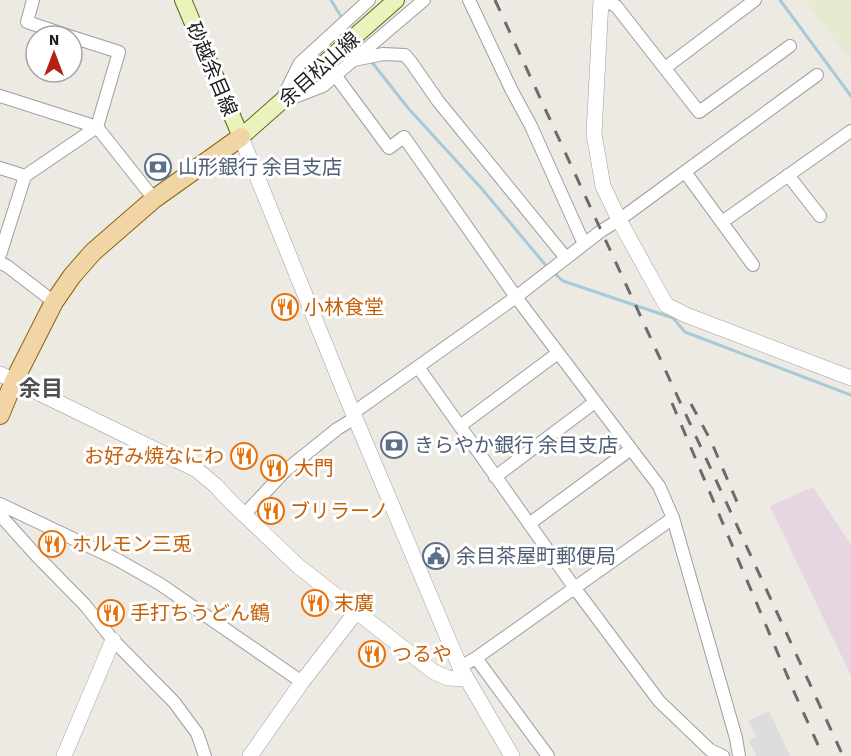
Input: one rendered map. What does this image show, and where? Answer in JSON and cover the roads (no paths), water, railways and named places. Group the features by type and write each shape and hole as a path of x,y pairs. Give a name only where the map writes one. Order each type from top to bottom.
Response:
{"main road":[{"name":"砂越余目線","path":"183,0 241,137"},
{"name":"余目松山線","path":"241,137 396,0"},
{"path":"0,415 7,377 72,276 93,252 154,199 241,137"}],"street":[{"path":"33,0 27,22 33,24"},
{"path":"280,103 300,63 369,0"},
{"path":"280,103 323,86 424,0"},
{"path":"469,0 531,126 584,244"},
{"path":"790,46 699,112 616,6 601,0 594,134 603,186 666,305 686,315 851,378"},
{"path":"665,68 755,0"},
{"path":"0,255 25,176 97,127 119,52 84,41"},
{"path":"354,60 383,54 405,55 438,101 566,258"},
{"path":"335,75 389,148 404,137 516,297 659,486 673,518 736,738 739,756"},
{"path":"244,515 286,471 354,415 516,297 601,231 817,75"},
{"path":"0,96 97,127 154,199"},
{"path":"722,222 851,131"},
{"path":"241,137 354,415 464,673 512,756"},
{"path":"0,168 25,176"},
{"path":"685,172 753,265"},
{"path":"788,175 820,216"},
{"path":"0,263 54,302"},
{"path":"460,426 558,353"},
{"path":"418,368 574,587 659,701 717,755"},
{"path":"7,377 197,470 298,566 434,672 448,678 464,673 476,658 673,518"},
{"path":"495,477 595,402"},
{"path":"529,524 631,449"},
{"path":"0,504 118,560 160,584 302,682"},
{"path":"0,515 86,605 113,640 174,702 197,733 205,756"},
{"path":"250,756 302,682 356,612"},
{"path":"64,756 113,640"},
{"path":"476,658 548,756"}],"waterway":[{"path":"331,0 342,18"},
{"path":"780,0 851,96"},
{"path":"371,61 408,108 482,189 548,268"},
{"path":"553,272 563,281 673,318 685,332 851,395"}],"railway":[{"path":"495,0 843,756"},
{"path":"672,403 823,756"},
{"path":"691,404 711,441 740,509"}],"place":[{"name":"山形銀行 余目支店","path":"158,167"},
{"name":"小林食堂","path":"285,307"},
{"name":"きらやか銀行 余目支店","path":"394,445"},
{"name":"お好み焼なにわ","path":"244,456"},
{"name":"大門","path":"274,468"},
{"name":"ブリラーノ","path":"271,511"},
{"name":"ホルモン三兎","path":"52,544"},
{"name":"余目茶屋町郵便局","path":"436,556"},
{"name":"末廣","path":"315,603"},
{"name":"手打ちうどん鶴","path":"111,613"},
{"name":"つるや","path":"372,654"}],"district":[{"name":"余目","path":"41,388"}]}
